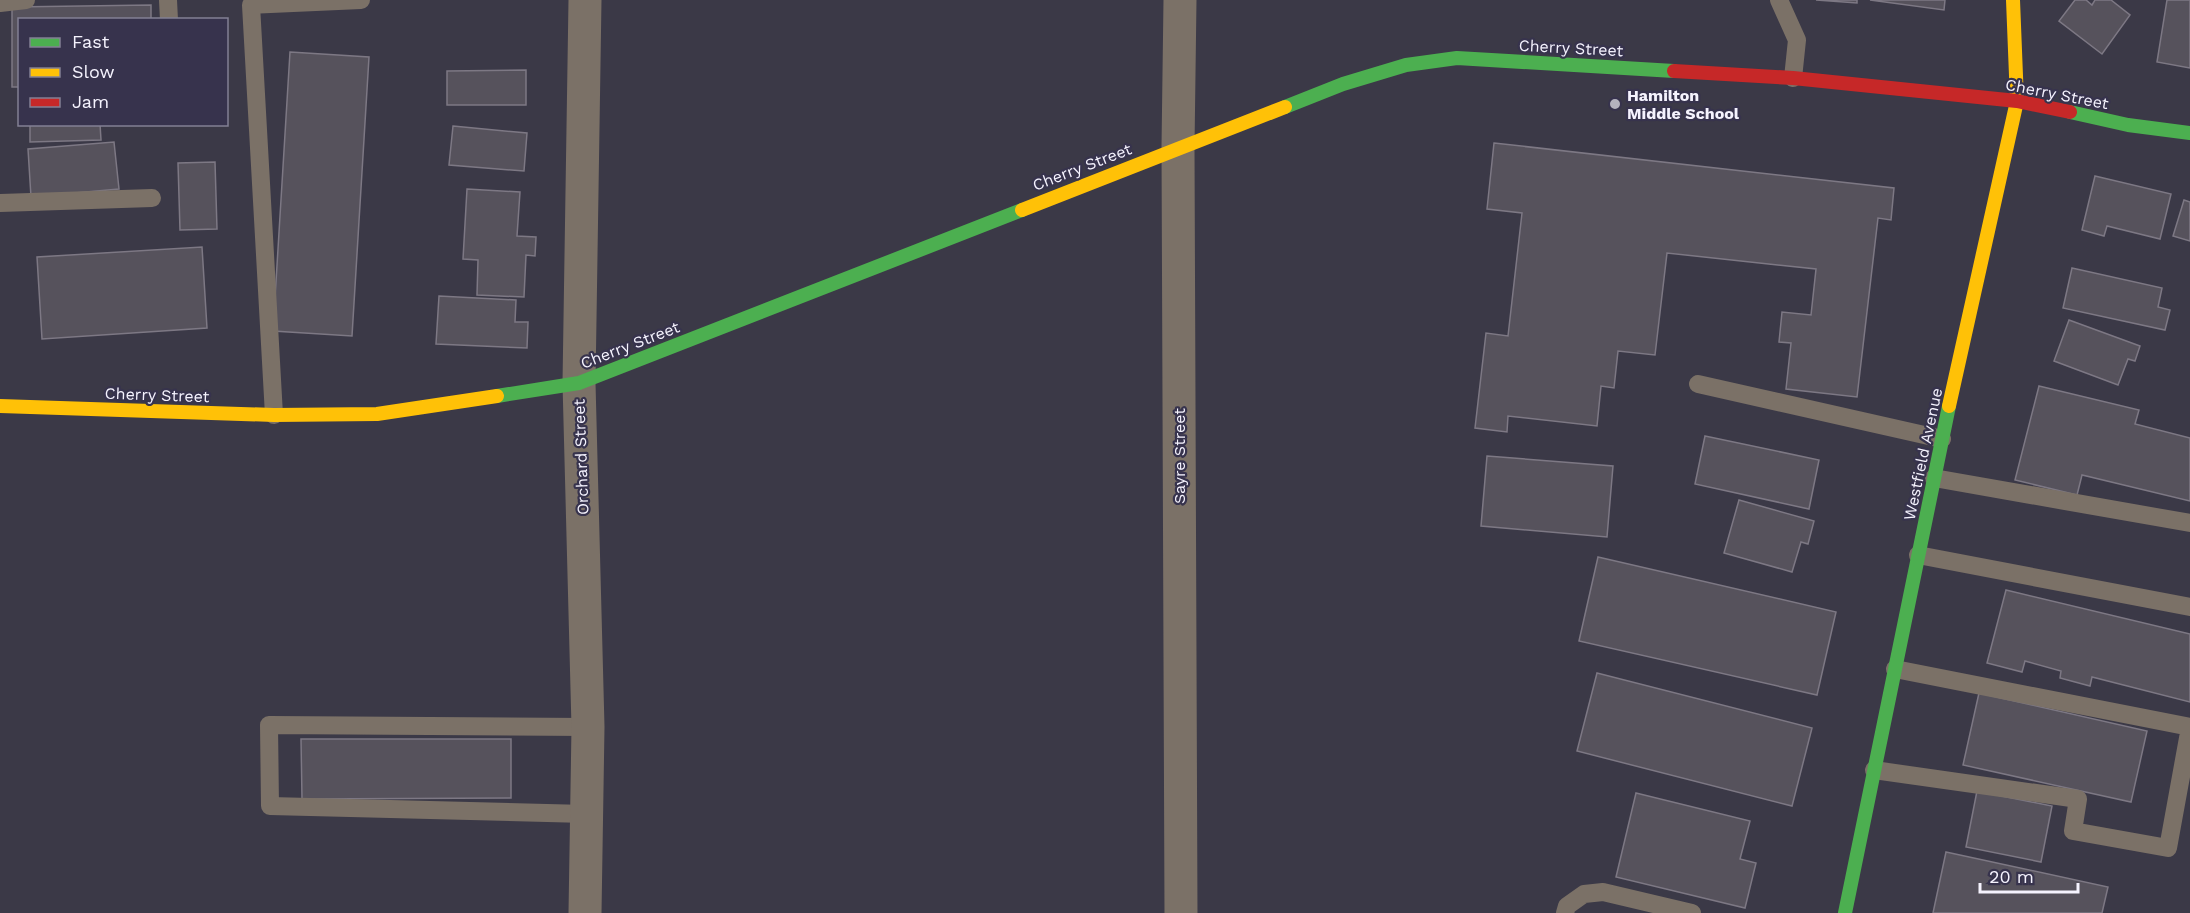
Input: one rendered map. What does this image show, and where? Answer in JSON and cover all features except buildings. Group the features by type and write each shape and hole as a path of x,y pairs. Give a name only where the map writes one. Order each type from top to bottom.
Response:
{"street":[{"name":"Orchard Street","path":"585,0 579,383 588,728 585,913"},
{"name":"Sayre Street","path":"1180,0 1178,147 1181,913"},
{"name":"Westfield Avenue","path":"1845,913 1942,439 2017,101 2013,0"},
{"name":"Cherry Street","path":"0,406 274,416 377,414 579,383 1343,84 1406,65 1458,58 1793,78 2017,101 2128,124 2190,133"}],"lane":[{"path":"0,3 26,0"},
{"path":"168,0 169,18"},
{"path":"274,416 251,5 361,0"},
{"path":"1779,0 1797,40 1793,78"},
{"path":"0,203 153,198"},
{"path":"1698,384 1942,439"},
{"path":"1934,478 2190,523"},
{"path":"1918,555 2190,607"},
{"path":"1874,770 2078,800 2073,831 2168,848 2190,727 1895,669"},
{"path":"586,814 270,806 269,725 588,728"},
{"path":"1565,913 1567,906 1584,894 1603,891 1692,913"}],"traffic: fast":[{"path":"1285,107 1343,84 1406,65 1457,58 1674,71"},
{"path":"2070,112 2128,125 2190,133"},
{"path":"497,396 579,383 1022,210"},
{"path":"1845,913 1949,406"}],"traffic: slow":[{"path":"1949,406 2017,101 2013,0"},
{"path":"1022,210 1285,107"},
{"path":"0,406 274,415 377,414 497,396"}],"traffic: jam":[{"path":"1674,71 1793,78 2017,101 2070,112"}],"place":[{"name":"Hamilton Middle School","path":"1615,104"}]}
